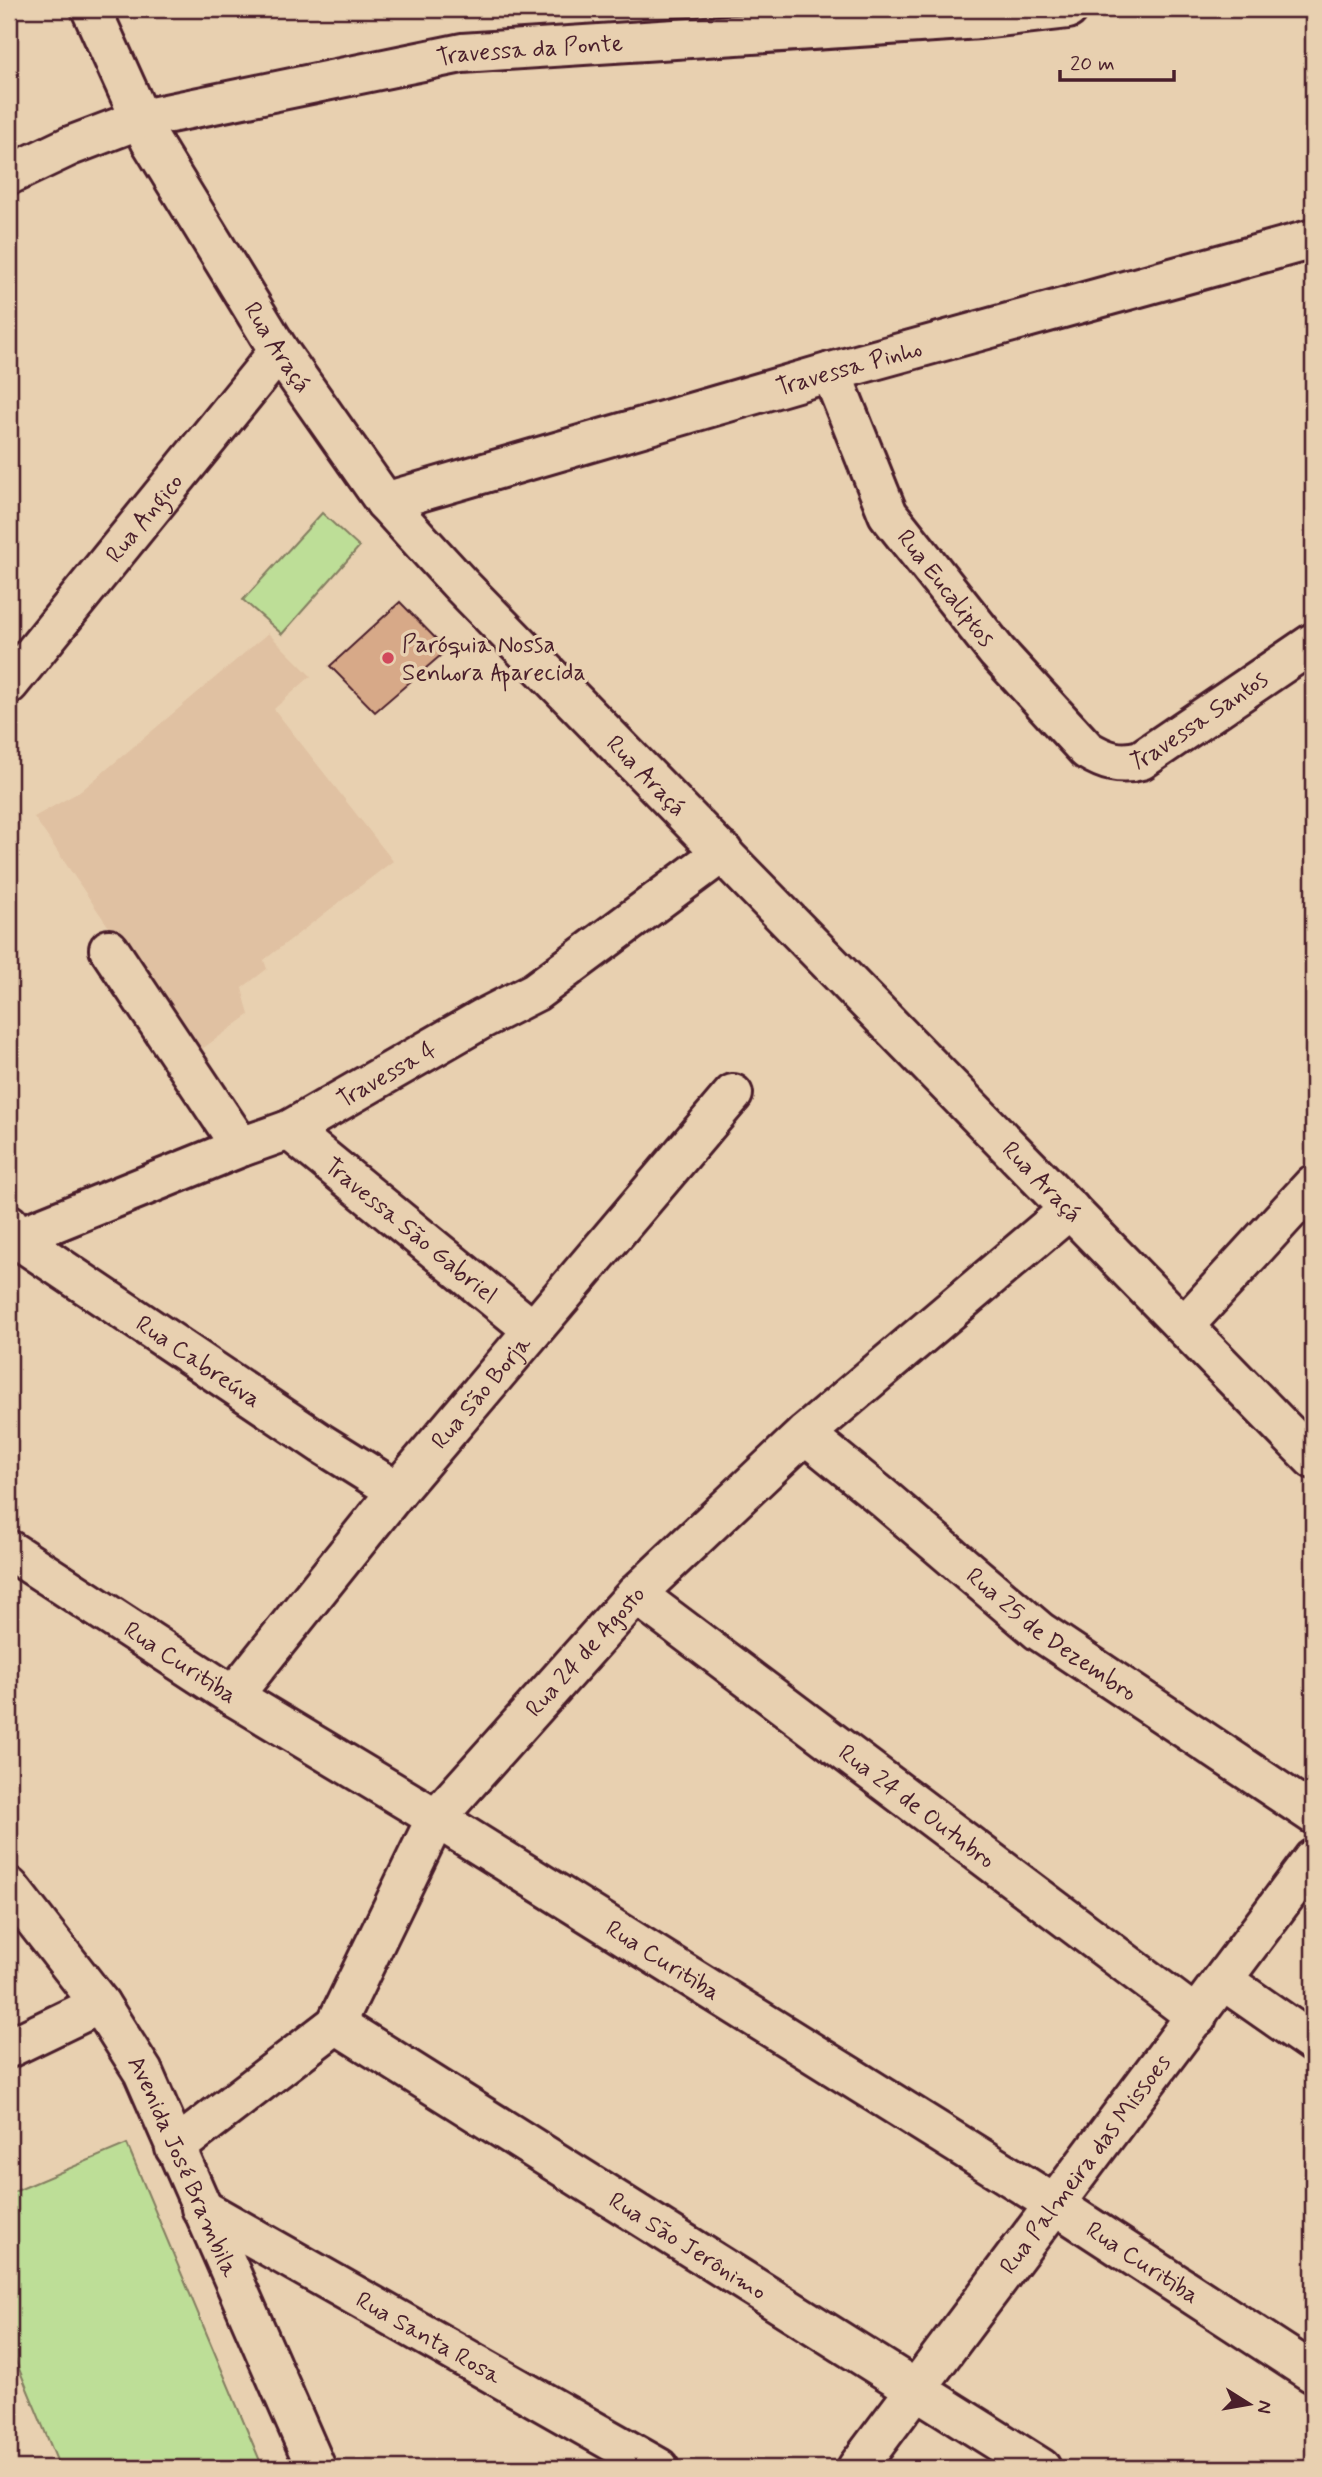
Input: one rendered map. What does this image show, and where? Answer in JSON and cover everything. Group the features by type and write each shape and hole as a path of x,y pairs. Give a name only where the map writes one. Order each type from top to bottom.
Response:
{"street":[{"name":"Rua Araçá","path":"91,9 150,140 279,351 385,502 453,577 1313,1459"},
{"name":"Travessa da Ponte","path":"9,175 70,146 141,119 462,53 1068,9"},
{"name":"Travessa Pinho","path":"385,502 831,372 1313,239"},
{"name":"Rua Angico","path":"9,684 279,351"},
{"name":"Rua Eucaliptos","path":"831,372 888,514 1006,662 1087,750 1114,762"},
{"name":"Travessa Santos","path":"1114,762 1127,764 1141,760 1313,643"},
{"name":"Travessa 4","path":"12,1231 289,1130 482,1019 535,992 723,852"},
{"path":"109,948 241,1147"},
{"name":"Rua São Borja","path":"233,1696 397,1491 733,1094"},
{"name":"Travessa São Gabriel","path":"289,1130 533,1330"},
{"path":"1184,1326 1313,1185"},
{"name":"Rua 24 de Agosto","path":"175,2148 336,2024 436,1818 636,1594 805,1434 1070,1209"},
{"name":"Rua Cabreúva","path":"12,1231 322,1444 397,1491"},
{"name":"Rua 25 de Dezembro","path":"805,1434 1039,1632 1313,1814"},
{"name":"Rua Curitiba","path":"9,1550 233,1696 436,1818 1054,2204 1313,2373"},
{"name":"Rua 24 de Outubro","path":"636,1594 1197,2017"},
{"name":"Rua Palmeira das Missoes","path":"857,2468 1313,1859"},
{"name":"Avenida José Brambila","path":"9,1887 100,2004 143,2072 316,2468"},
{"path":"1224,1981 1313,2043"},
{"path":"9,2048 100,2004"},
{"name":"Rua São Jerônimo","path":"336,2024 1041,2468"},
{"name":"Rua Santa Rosa","path":"201,2208 659,2468"}],"shaded area":[{"path":"268,633 311,676 274,709 393,861 264,960 267,969 242,988 249,1015 195,1054 34,817 81,791"}],"green space":[{"path":"322,513 359,547 282,634 243,600"},
{"path":"127,2144 263,2468 60,2468 9,2345 9,2194"}],"building":[{"name":"Paróquia Nossa Senhora Aparecida","path":"400,602 447,650 375,712 330,666"}],"place":[{"name":"Paróquia Nossa Senhora Aparecida","path":"388,658"}]}
